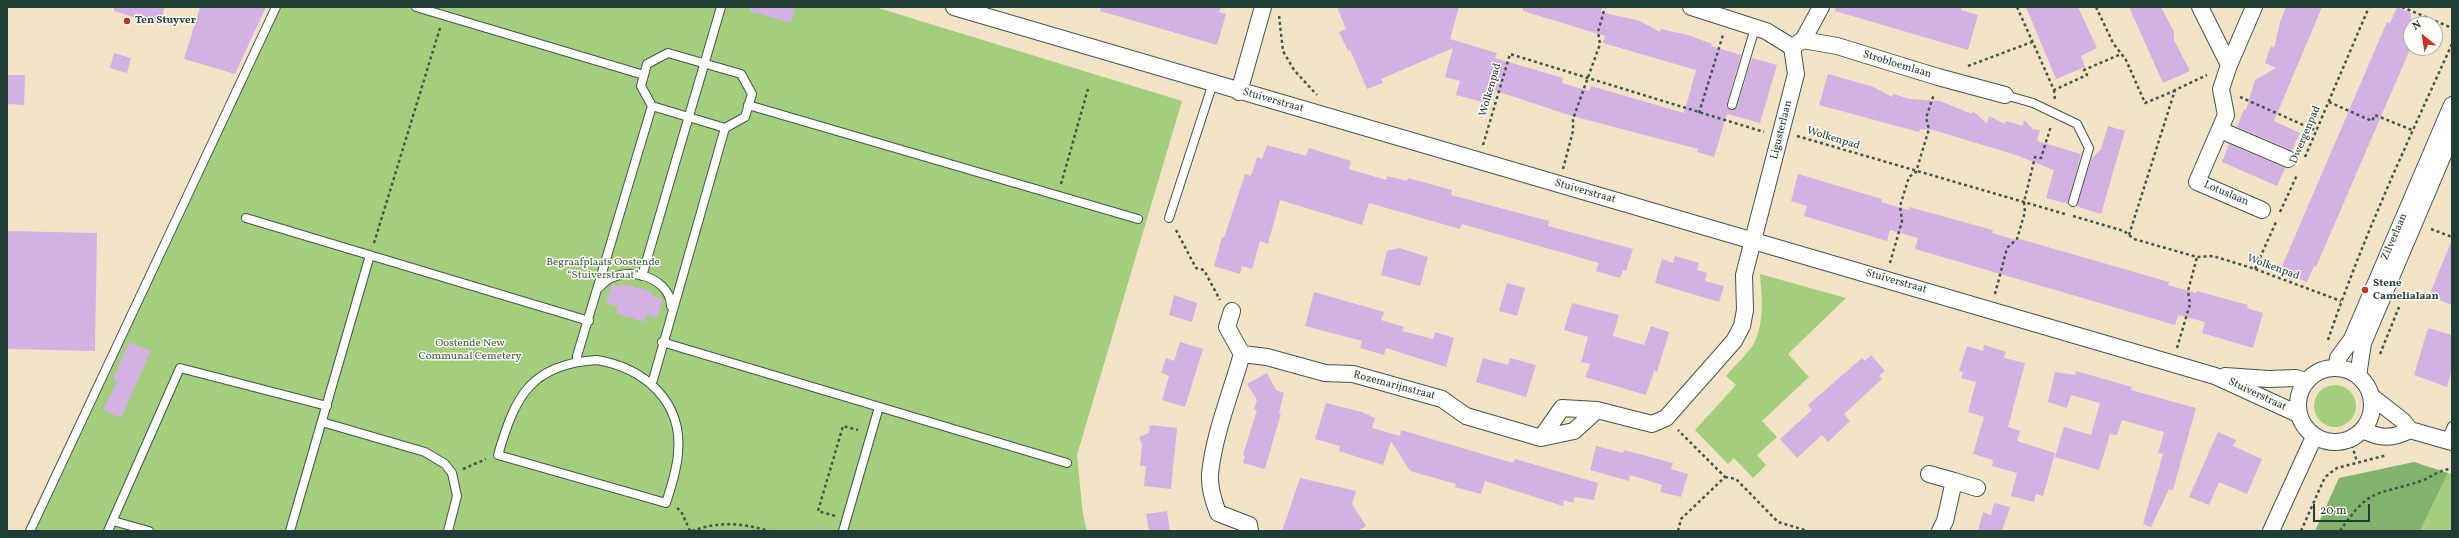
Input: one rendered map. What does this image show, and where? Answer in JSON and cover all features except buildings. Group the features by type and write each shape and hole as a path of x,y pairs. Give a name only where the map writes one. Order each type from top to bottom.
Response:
{"street":[{"name":"Stuiverstraat","path":"954,7 1240,92 2215,376 2298,414"},
{"path":"1240,92 1263,7"},
{"path":"1691,7 1798,43 1820,7"},
{"path":"2200,7 2229,65"},
{"name":"Lotuslaan","path":"2254,7 2229,65 2221,89 2226,115 2197,182 2262,210"},
{"name":"Strobloemlaan","path":"1798,43 1837,46 1938,77 2004,95"},
{"name":"Ligusterlaan","path":"1753,241 1782,135 1796,74 1798,43"},
{"name":"Zilverlaan","path":"2337,367 2338,358 2352,339 2452,105"},
{"path":"2220,130 2288,159"},
{"name":"Zilverlaan","path":"2358,376 2363,343 2452,134"},
{"path":"1541,438 1562,408 1597,410 1652,424 1666,418 1734,341 1742,326 1745,310 1744,275 1753,241"},
{"path":"1231,315 1227,327 1242,354 1214,451 1210,475 1211,494 1218,513 1249,525 1250,531"},
{"name":"Rozemarijnstraat","path":"1242,354 1267,357 1325,374 1353,374 1442,400 1466,416 1541,438 1574,431 1597,410"},
{"path":"2357,435 2370,418 2371,396 2367,386 2358,376 2346,369 2337,367 2323,370 2306,381 2298,396 2298,414 2307,431 2314,437 2332,443 2357,435 2397,437 2410,430 2450,436"},
{"name":"Stuiverstraat","path":"2215,376 2269,379 2296,378 2306,381"},
{"path":"2371,396 2403,421 2410,430"},
{"path":"2271,531 2314,437"},
{"path":"1928,474 1954,480 1977,488"},
{"path":"1940,531 1945,521 1954,480"}],"lane":[{"path":"30,531 276,7"},
{"path":"416,7 644,75"},
{"path":"642,276 721,7"},
{"path":"1732,105 1760,29"},
{"path":"650,382 653,380 662,342 725,128 745,116 752,94 740,74 668,53 648,64 641,86 652,106 725,128"},
{"path":"1169,218 1213,83"},
{"path":"2004,95 2033,103 2077,124 2089,148 2073,202"},
{"path":"577,361 577,356 589,321 652,106"},
{"path":"748,106 1138,219"},
{"path":"246,218 589,321"},
{"path":"290,531 370,255"},
{"path":"598,290 610,277 625,274 642,276 657,283 668,293 671,311"},
{"path":"662,342 1067,463"},
{"path":"597,360 616,363 634,371 650,382 663,397 672,414 678,433 679,452 666,503 498,455 515,405 526,389 541,376 558,366 577,361 597,360"},
{"path":"108,531 180,368 327,406"},
{"path":"843,531 879,407"},
{"path":"322,422 436,456 452,473 457,496 448,531"},
{"path":"113,521 149,531"}],"path":[{"path":"1559,184 1573,132 1573,119 1586,77 1600,44 1598,32 1605,7"},
{"path":"2016,7 2054,90 2086,75 2084,70 2121,54"},
{"path":"2096,7 2113,43 2126,60 2145,103 2229,65"},
{"name":"Dwergenpad","path":"2304,159 2369,7"},
{"path":"2402,7 2452,28"},
{"path":"1279,12 1283,51 1294,70 1316,93 1335,119"},
{"path":"370,255 444,15"},
{"path":"1699,113 1728,19"},
{"path":"1967,66 2032,42"},
{"path":"2328,341 2341,301 2412,130 2452,44"},
{"name":"Wolkenpad","path":"1479,161 1510,54 1699,113 1782,135 1795,136 2124,231 2134,239 2198,257 2213,256 2255,269 2341,301"},
{"path":"1886,279 1902,221 1900,206 1909,177 1916,172 1929,129 1926,118 1938,77"},
{"path":"2221,89 2317,131"},
{"path":"1058,196 1088,90"},
{"path":"2128,235 2175,90"},
{"path":"2329,102 2372,121 2375,115 2412,130"},
{"path":"1990,310 2007,248 2017,239 2025,212 2024,202 2035,157 2041,158 2056,114"},
{"name":"Dwergenpad","path":"2255,269 2298,174"},
{"path":"1169,218 1196,268 1204,270 1231,315"},
{"path":"2431,228 2452,237"},
{"path":"2172,363 2190,304 2188,291 2198,257"},
{"path":"1666,418 1725,478 1736,479 1778,522 1808,531"},
{"path":"847,520 818,512 844,426 872,434"},
{"path":"2357,435 2357,462"},
{"path":"452,473 498,455"},
{"path":"2301,531 2325,477 2337,468 2388,455"},
{"path":"2340,531 2357,506 2371,496 2422,481 2445,469 2452,469"},
{"path":"1678,531 1681,519 1725,478"},
{"path":"666,503 681,511 691,531 724,523 752,526 769,531"}],"green space":[{"name":"Begraafplaats Oostende “Stuiverstraat”","path":"272,7 875,7 1182,101 1077,455 1083,515 1087,531 24,531"},
{"path":"1760,274 1846,298 1788,354 1809,377 1762,421 1777,437 1757,455 1766,465 1753,478 1734,458 1728,464 1695,430 1736,385 1726,376 1750,349 1757,337 1762,310"},
{"path":"2335,385 2350,391 2356,406 2350,421 2335,427 2320,421 2314,406 2320,391"},
{"path":"2414,462 2448,473 2420,531 2315,531 2339,478"},
{"path":"2448,473 2452,474 2452,531 2420,531"}],"place":[{"name":"Ten Stuyver","path":"127,21"},
{"name":"Stene Camelialaan","path":"2365,290"}],"park label":[{"name":"Oostende New Communal Cemetery","path":"470,350"}]}
